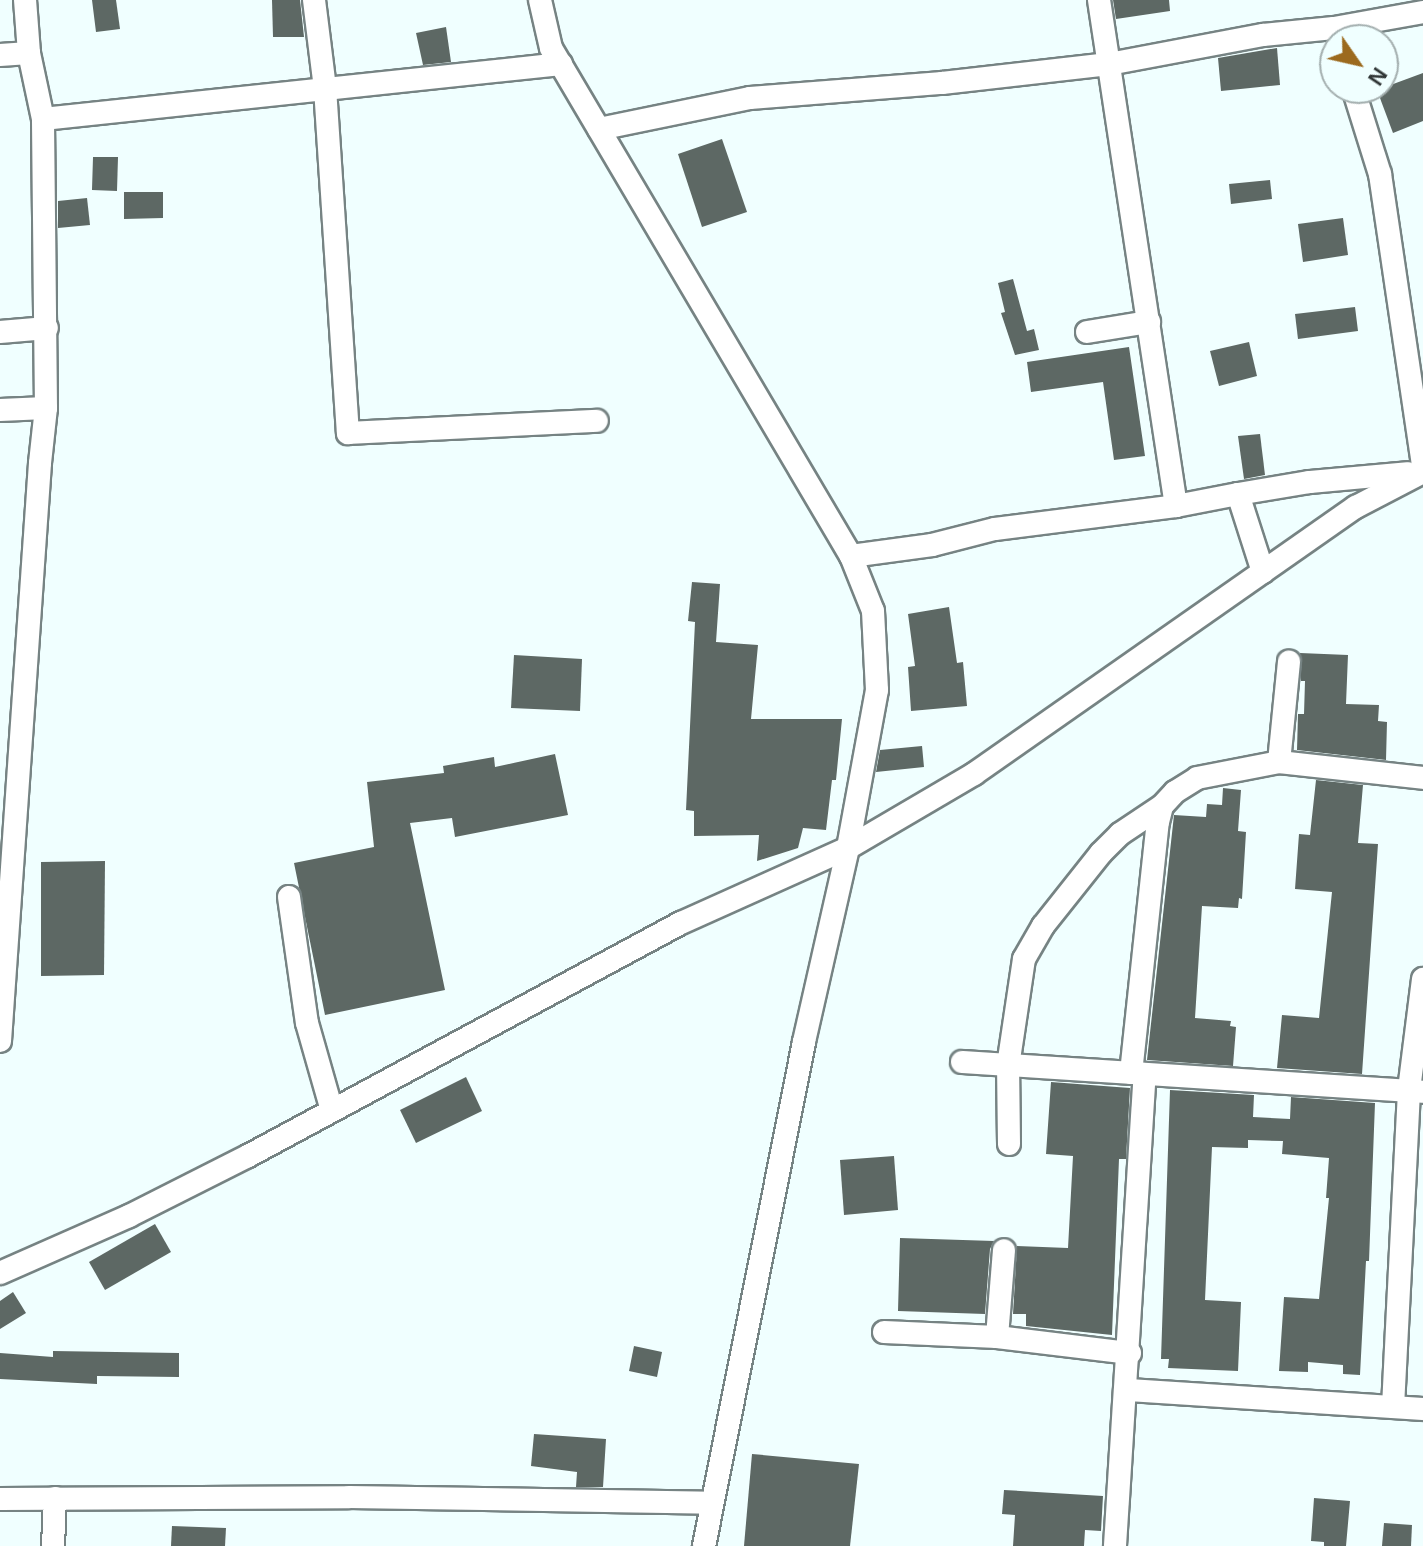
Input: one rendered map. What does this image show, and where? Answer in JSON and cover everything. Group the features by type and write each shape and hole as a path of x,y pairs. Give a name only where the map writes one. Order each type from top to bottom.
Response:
{"street":[{"path":"0,1041 30,587 46,408 43,119 29,53 25,0"},
{"path":"314,0 325,88 348,433 597,421"},
{"path":"540,0 551,48 851,556 873,611 877,690 848,848 804,1042 704,1546"},
{"path":"1099,0 1176,506"},
{"path":"1376,24 1423,12"},
{"path":"599,129 750,98 942,83 1109,64 1263,35 1319,34"},
{"path":"0,55 29,53"},
{"path":"43,119 561,64"},
{"path":"1358,104 1380,174 1423,464"},
{"path":"1087,332 1149,322"},
{"path":"0,332 47,328"},
{"path":"0,410 46,408"},
{"path":"851,556 932,545 995,529 1176,506 1310,482 1423,472"},
{"path":"0,1273 129,1216 332,1111 681,923 848,848 974,774 1379,493 1423,472"},
{"path":"1238,494 1263,572"},
{"path":"1279,762 1289,661"},
{"path":"1009,1144 1008,1066 1024,959 1033,941 1101,853 1120,834 1197,778 1279,762 1423,778"},
{"path":"1115,1546 1130,1353 1138,1074 1162,806"},
{"path":"289,897 307,1023 332,1111"},
{"path":"1393,1407 1423,979"},
{"path":"962,1062 1416,1091"},
{"path":"997,1337 1004,1250"},
{"path":"884,1332 997,1337 1130,1353"},
{"path":"1128,1390 1423,1409"},
{"path":"0,1499 349,1497 712,1503"},
{"path":"53,1546 55,1498"}],"building":[{"path":"92,0 116,0 120,29 96,32"},
{"path":"272,0 300,0 304,37 273,37"},
{"path":"1113,0 1169,0 1170,11 1116,19"},
{"path":"446,27 451,62 423,65 416,33"},
{"path":"1277,48 1280,85 1221,91 1218,58"},
{"path":"1423,73 1423,121 1393,133 1382,104 1399,104 1399,82"},
{"path":"722,139 747,212 702,227 678,154"},
{"path":"93,157 118,157 117,191 92,190"},
{"path":"1270,180 1272,199 1231,204 1229,184"},
{"path":"124,192 163,192 163,218 124,219"},
{"path":"87,198 90,225 58,228 58,201"},
{"path":"1343,218 1348,255 1303,262 1298,224"},
{"path":"1013,279 1027,331 1034,329 1039,350 1015,355 1001,313 1005,312 998,283"},
{"path":"1355,307 1358,331 1298,339 1295,314"},
{"path":"1249,342 1257,376 1219,386 1210,351"},
{"path":"1129,347 1145,456 1114,460 1103,382 1031,392 1027,362"},
{"path":"1260,434 1265,475 1244,479 1238,436"},
{"path":"692,582 720,584 716,642 758,645 751,719 842,719 836,780 832,780 826,830 803,828 798,848 757,861 759,835 694,836 694,811 686,810 695,622 688,621"},
{"path":"949,607 957,663 963,662 967,706 911,711 908,667 915,666 908,614"},
{"path":"1300,653 1348,655 1346,704 1379,705 1378,721 1387,722 1386,760 1297,750 1298,714 1304,714 1305,681 1301,681"},
{"path":"514,655 582,659 580,711 511,708"},
{"path":"922,746 924,767 876,772 880,750"},
{"path":"555,754 568,815 455,837 452,818 410,823 445,990 325,1015 294,863 374,847 367,782 444,773 443,766 494,757 495,767"},
{"path":"1316,780 1363,785 1358,843 1378,844 1362,1074 1277,1068 1282,1015 1319,1018 1332,892 1295,889 1299,834 1310,835"},
{"path":"1223,788 1241,790 1238,831 1246,832 1242,899 1239,898 1238,908 1202,906 1195,1018 1231,1021 1230,1026 1236,1027 1233,1066 1147,1060 1174,815 1206,817 1207,804 1222,805"},
{"path":"105,861 104,975 41,976 41,862"},
{"path":"466,1077 482,1111 416,1143 400,1110"},
{"path":"1051,1082 1130,1088 1126,1159 1119,1159 1112,1335 1026,1326 1026,1314 1013,1314 1017,1246 1068,1248 1073,1156 1046,1154"},
{"path":"1170,1090 1254,1095 1253,1117 1290,1119 1291,1097 1375,1103 1369,1261 1366,1261 1360,1375 1343,1374 1343,1365 1308,1362 1308,1372 1279,1371 1284,1297 1319,1299 1329,1198 1326,1198 1329,1158 1282,1154 1283,1141 1248,1140 1248,1148 1212,1147 1205,1300 1241,1302 1238,1371 1168,1368 1169,1359 1161,1359"},
{"path":"894,1156 898,1210 844,1215 840,1160"},
{"path":"155,1224 171,1252 105,1290 89,1262"},
{"path":"900,1238 994,1241 990,1249 985,1314 898,1311"},
{"path":"13,1292 26,1313 0,1329 0,1301"},
{"path":"634,1346 662,1352 657,1377 629,1371"},
{"path":"53,1351 179,1353 179,1377 97,1376 97,1384 0,1379 0,1353 53,1357"},
{"path":"534,1434 606,1439 603,1487 576,1487 577,1472 531,1466"},
{"path":"752,1454 859,1464 850,1546 744,1546"},
{"path":"1004,1490 1103,1496 1101,1531 1085,1530 1084,1546 1013,1546 1015,1515 1002,1514"},
{"path":"1314,1498 1350,1501 1346,1546 1324,1546 1324,1542 1311,1541"},
{"path":"1384,1523 1412,1525 1411,1546 1382,1546"},
{"path":"172,1526 226,1528 225,1546 171,1546"}]}
